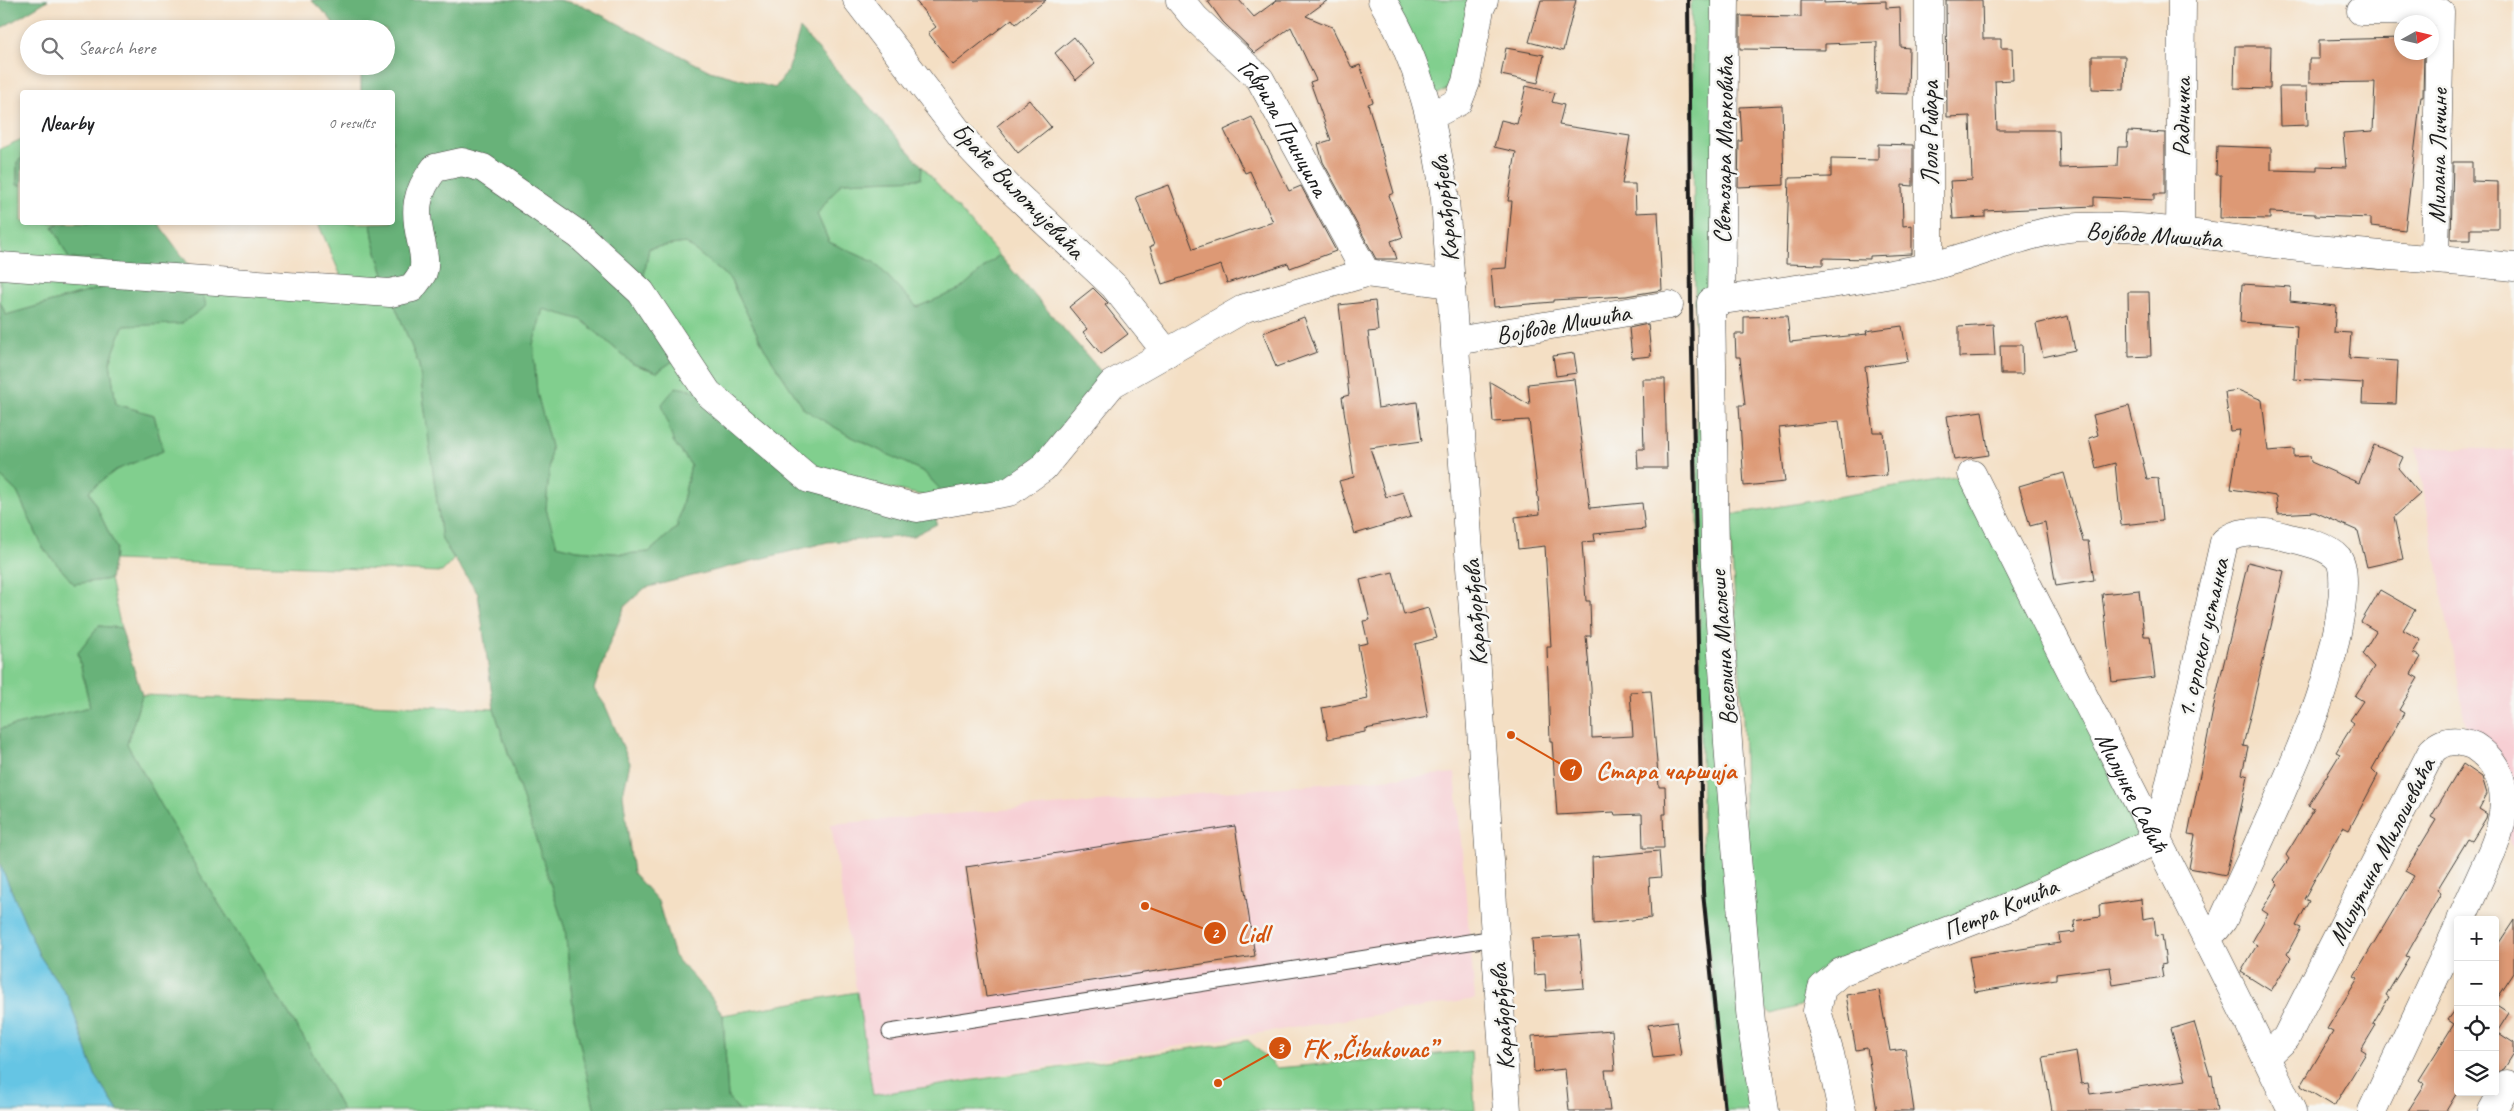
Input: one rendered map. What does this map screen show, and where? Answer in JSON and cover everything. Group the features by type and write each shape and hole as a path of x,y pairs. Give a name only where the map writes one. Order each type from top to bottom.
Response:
{"street":[{"name":"Браће Вилотијевића","path":"857,0 970,147 1007,186 1114,286 1167,353"},
{"name":"Гаврила Принципа","path":"1180,0 1195,18 1260,79 1366,273"},
{"name":"Карађорђева","path":"1382,0 1398,25 1416,68 1431,116 1445,199 1507,1111"},
{"path":"1431,116 1458,102 1466,82 1475,32 1484,0"},
{"name":"Светозара Марковића","path":"1716,302 1725,0"},
{"name":"Лоле Рибара","path":"1929,0 1929,266"},
{"name":"Радничка","path":"2180,234 2182,0"},
{"name":"Милана Личине","path":"2361,11 2440,12 2435,259"},
{"path":"0,266 381,292 412,288 423,272 424,253 418,224 417,202 424,181 435,168 462,162 483,168 580,235 641,292 708,393 809,479 916,508 1009,492 1043,468 1112,384 1245,308 1366,273 1452,284"},
{"name":"Војводе Мишића","path":"1716,302 1929,266 2046,233 2076,228 2107,228 2180,234 2366,255 2435,259 2514,267"},
{"name":"Веселина Маслеше","path":"1716,302 1716,570 1751,1022 1765,1111"},
{"name":"Војводе Мишића","path":"1456,341 1670,305"},
{"name":"Милунке Савић","path":"1972,474 2157,840 2207,934 2292,1111"},
{"name":"1. српског устанка","path":"2157,840 2224,542 2236,535 2250,532 2274,534 2328,551 2339,559 2344,578 2342,609 2317,707 2223,920 2216,929 2207,934"},
{"name":"Милутина Милошевића","path":"2266,1057 2286,1038 2432,751 2441,742 2457,741 2484,751 2495,758 2507,778 2510,791 2505,824 2463,916"},
{"name":"Петра Кочића","path":"1842,1111 1830,1054 1817,1011 1822,988 1841,972 2001,910 2157,840"},
{"path":"2372,1111 2454,937"},
{"path":"2492,1111 2507,1084"}],"lane":[{"path":"890,1032 1495,938"}],"shaded area":[{"path":"2416,447 2514,450 2514,847 2511,844 2505,824 2509,807 2469,744"},
{"path":"1455,773 1475,999 872,1095 831,824"}],"green space":[{"path":"0,0 48,0 0,29"},
{"path":"311,0 558,0 582,5 710,71 775,88 788,71 800,29 922,166 921,179 842,182 817,214 829,242 874,262 917,307 959,290 999,255 1112,384 1043,468 952,502 924,472 848,435 804,409 764,348 730,279 686,243 649,248 641,292 683,354 657,372 633,364 582,320 543,309 533,344 537,393 551,447 546,509 557,545 577,550 625,554 649,552 677,527 691,465 673,441 662,404 676,387 708,393 809,479 934,505 937,524 913,536 828,542 645,588 625,606 594,689 605,705 630,763 623,794 633,873 658,901 674,956 709,994 723,1015 728,1098 739,1111 595,1111 574,1017 565,929 494,709 478,594 442,540 419,365 390,293 374,242 371,225 395,225 395,90 361,90 361,75 395,75 395,20 331,20"},
{"path":"1395,0 1479,0 1459,83 1432,97"},
{"path":"1691,0 1725,0 1711,302 1751,1111 1725,1111 1703,892"},
{"path":"20,140 17,184 20,185 20,225 56,225 53,226 69,259 101,258 120,274 101,288 6,315 0,301 0,149"},
{"path":"20,160 20,185 17,185 17,162"},
{"path":"922,166 999,255 959,290 917,307 874,262 829,242 817,214 842,182 921,179"},
{"path":"159,225 200,280 206,306 181,324 123,326 110,362 116,404 154,415 163,451 116,470 89,491 116,548 110,579 74,584 43,548 17,492 0,476 0,301 6,315 101,288 120,274 101,258 69,259 53,226"},
{"path":"319,225 371,225 374,242 390,293 419,365 442,540 454,559 442,572 114,560 116,548 89,491 115,470 163,451 154,415 116,404 110,362 123,326 181,323 200,280 347,290"},
{"path":"686,243 730,279 764,348 804,409 848,435 924,472 952,502 673,441 691,465 677,527 649,552 625,554 577,550 556,545 546,509 551,447 537,393 533,344 543,308 582,320 633,364 657,372 683,354 641,292 649,248"},
{"path":"0,476 17,492 43,548 74,584 110,579 121,628 99,626 78,653 90,707 0,729"},
{"path":"1961,476 2157,840 1841,972 1800,1006 1772,1014 1760,1004 1747,891 1743,716 1729,515"},
{"path":"99,626 121,628 142,695 127,744 200,874 307,1043 343,1111 118,1111 95,1075 68,997 39,955 0,864 0,729 90,707 78,653"},
{"path":"142,695 494,709 565,929 574,1017 595,1111 343,1111 307,1043 200,874 127,744"},
{"path":"857,992 873,1095 1248,1040 1277,1068 1471,1051 1475,1111 739,1111 728,1098 723,1015"}],"water":[{"path":"0,864 39,955 68,997 95,1075 118,1111 0,1111"}],"building":[{"path":"915,0 1046,0 1016,24 1012,19 953,65 928,33 936,27"},
{"path":"1207,0 1239,0 1254,17 1277,0 1328,0 1306,16 1332,27 1352,68 1360,65 1373,102 1368,104 1394,193 1389,195 1403,237 1391,241 1397,259 1376,259 1323,162 1318,144 1331,140 1310,82 1316,80 1291,27 1255,53 1223,22"},
{"path":"1541,0 1576,0 1563,51 1529,42"},
{"path":"1801,0 1824,0 1824,3 1886,1 1886,8 1900,7 1901,47 1909,48 1908,94 1876,93 1877,42 1825,44 1825,50 1740,49 1740,16 1801,17"},
{"path":"1946,0 1982,0 1983,39 2001,39 2001,48 2012,48 2013,80 1995,81 1997,130 2059,130 2060,168 2117,166 2118,147 2127,147 2128,131 2165,133 2165,194 2154,194 2154,200 2094,197 2094,206 1985,211 1985,217 1953,219 1950,181 1972,180 1970,116 1947,117"},
{"path":"1074,37 1095,64 1076,80 1055,53"},
{"path":"2394,38 2394,60 2424,60 2423,96 2421,96 2405,230 2371,226 2371,218 2315,216 2315,214 2270,212 2270,219 2220,218 2221,175 2216,175 2217,146 2271,148 2271,170 2317,171 2317,166 2346,167 2343,133 2373,131 2375,82 2309,83 2309,59 2319,59 2319,40"},
{"path":"2235,46 2271,46 2270,89 2234,88"},
{"path":"1506,48 1544,55 1538,83 1501,75"},
{"path":"2092,56 2125,56 2124,90 2092,89"},
{"path":"1526,86 1555,93 1552,102 1564,105 1559,125 1630,136 1622,184 1635,184 1636,213 1658,212 1662,290 1626,296 1553,300 1553,302 1494,307 1491,269 1506,268 1512,201 1508,201 1516,152 1494,147 1501,120 1517,124"},
{"path":"2279,87 2307,87 2308,125 2280,126"},
{"path":"1029,100 1051,127 1018,153 997,126"},
{"path":"1782,105 1784,185 1738,187 1739,141 1742,141 1740,107"},
{"path":"1252,117 1289,191 1301,186 1336,251 1290,268 1288,263 1227,283 1221,265 1162,284 1150,247 1154,245 1136,197 1169,185 1193,249 1273,222 1250,171 1245,173 1224,130"},
{"path":"1878,144 1913,145 1913,186 1902,185 1903,226 1912,225 1912,254 1870,256 1870,259 1823,258 1823,265 1786,264 1789,178 1831,177 1831,159 1878,160"},
{"path":"2453,162 2472,162 2472,181 2498,182 2498,229 2470,229 2470,240 2451,240"},
{"path":"2242,284 2291,287 2290,301 2336,306 2334,332 2351,333 2349,358 2398,361 2396,404 2362,403 2363,383 2294,379 2297,326 2240,322"},
{"path":"1093,288 1108,303 1105,305 1128,334 1101,354 1083,332 1087,329 1069,307"},
{"path":"2128,292 2149,292 2151,356 2129,357"},
{"path":"1375,301 1378,331 1368,332 1378,408 1417,402 1422,441 1370,448 1386,497 1403,492 1411,517 1355,534 1339,481 1354,477 1342,397 1349,395 1339,305"},
{"path":"1787,316 1790,342 1867,334 1866,331 1902,326 1908,361 1865,367 1873,432 1883,432 1887,475 1846,479 1839,421 1779,428 1785,482 1744,486 1739,405 1745,405 1740,357 1736,357 1735,334 1744,334 1744,317"},
{"path":"2068,316 2075,350 2043,357 2036,324"},
{"path":"1304,317 1317,352 1276,367 1263,333"},
{"path":"1648,324 1651,356 1632,358 1629,328"},
{"path":"1993,324 1995,356 1959,357 1959,326"},
{"path":"2000,345 2022,345 2023,374 2001,374"},
{"path":"1574,353 1577,373 1556,376 1553,356"},
{"path":"1574,379 1590,508 1642,503 1645,529 1594,534 1595,541 1582,542 1586,601 1590,601 1591,636 1586,636 1591,688 1592,738 1633,736 1630,692 1651,691 1659,787 1665,787 1666,814 1663,814 1664,848 1643,848 1642,814 1615,815 1614,812 1557,815 1552,741 1550,741 1547,647 1551,647 1545,546 1518,549 1515,517 1540,514 1529,420 1493,422 1490,382 1530,405 1528,384"},
{"path":"1642,379 1665,379 1667,468 1638,468 1637,449 1644,449"},
{"path":"2238,390 2262,400 2268,451 2294,449 2294,457 2310,456 2311,462 2359,483 2374,445 2403,457 2398,468 2420,494 2394,517 2403,559 2367,567 2358,531 2315,512 2278,514 2276,496 2231,489 2240,430 2230,431 2225,392"},
{"path":"2129,406 2147,479 2158,478 2162,521 2121,525 2115,463 2096,468 2089,438 2098,435 2093,415"},
{"path":"1982,411 1989,455 1954,460 1947,416"},
{"path":"2064,473 2083,541 2088,541 2094,580 2056,586 2045,522 2030,526 2019,486"},
{"path":"2248,562 2284,571 2243,746 2248,747 2242,774 2248,776 2226,875 2189,868 2195,835 2188,834 2215,700"},
{"path":"1393,572 1404,615 1428,608 1437,638 1415,644 1428,717 1365,729 1365,732 1328,739 1322,708 1368,699 1358,645 1368,643 1363,621 1370,620 1360,580"},
{"path":"2139,590 2144,636 2150,636 2155,677 2112,682 2102,594"},
{"path":"2380,590 2415,610 2403,630 2421,640 2413,653 2421,657 2411,674 2418,678 2399,710 2404,713 2372,769 2378,775 2349,830 2343,827 2304,899 2309,901 2296,926 2301,928 2287,954 2291,958 2271,991 2241,972 2257,945 2252,942 2268,914 2262,910 2278,884 2274,880 2289,859 2286,855 2314,809 2308,806 2340,754 2336,752 2354,723 2350,720 2363,701 2355,696 2374,667 2362,654 2376,631 2361,622"},
{"path":"2463,764 2482,777 2487,794 2479,809 2487,814 2486,818 2472,841 2468,839 2437,890 2441,893 2406,956 2409,957 2386,995 2389,997 2373,1024 2376,1025 2361,1050 2366,1053 2334,1106 2301,1086 2333,1032 2327,1029 2358,978 2354,976 2414,876 2405,871 2436,820 2431,817"},
{"path":"1235,826 1255,956 986,997 966,867"},
{"path":"1659,851 1661,877 1649,878 1651,918 1594,924 1592,857"},
{"path":"2141,899 2143,919 2154,917 2156,936 2162,935 2166,964 2161,965 2163,977 2113,985 2110,967 2056,974 2056,979 1975,992 1969,957 2060,943 2059,934 2075,932 2074,921 2100,917 2099,905"},
{"path":"2514,920 2514,973 2499,996 2499,961 2499,943"},
{"path":"1580,936 1584,988 1546,991 1545,974 1534,975 1532,939"},
{"path":"1879,990 1890,1051 1905,1049 1914,1111 1877,1111 1867,1048 1856,1050 1846,995"},
{"path":"2499,1007 2509,1013 2499,1029"},
{"path":"2454,1012 2454,1024 2448,1020"},
{"path":"1676,1021 1681,1055 1653,1058 1648,1025"},
{"path":"2194,1022 2210,1076 2212,1075 2217,1111 2052,1111 2043,1057 2076,1051 2081,1084 2088,1083 2090,1094 2186,1080 2171,1029"},
{"path":"2454,1024 2455,1096 2446,1111 2408,1111 2425,1084 2419,1080"},
{"path":"1612,1030 1615,1070 1605,1070 1610,1111 1569,1111 1565,1069 1534,1072 1532,1036"},
{"path":"2499,1033 2514,1043 2514,1053 2504,1069 2499,1071"}],"railway":[{"path":"1688,0 1691,304 1703,892 1725,1111"}],"place":[{"name":"Стара чаршија","path":"1511,735"},
{"name":"Lidl","path":"1145,906"},
{"name":"FK „Čibukovac”","path":"1218,1083"}]}
